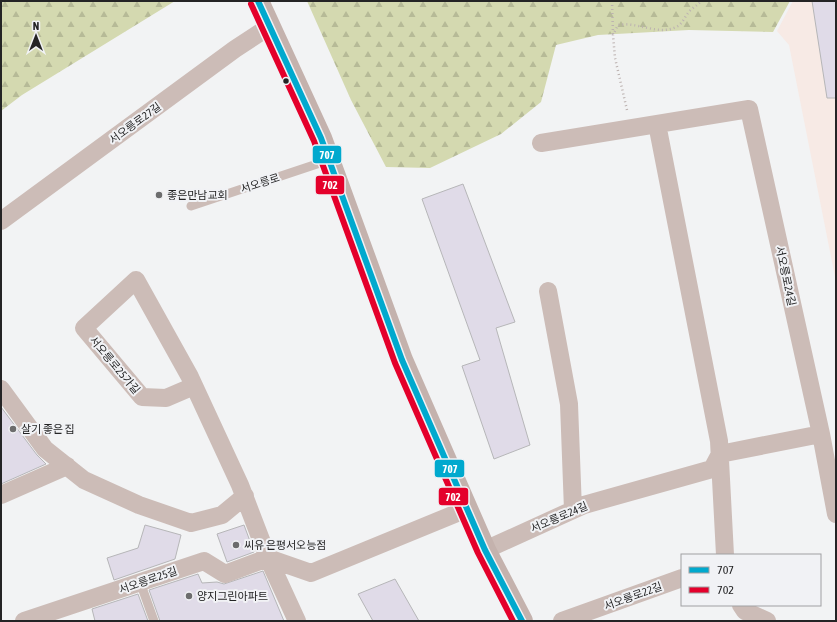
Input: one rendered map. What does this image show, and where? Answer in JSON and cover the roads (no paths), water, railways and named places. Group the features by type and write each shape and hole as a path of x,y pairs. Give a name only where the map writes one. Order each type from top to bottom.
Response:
{"main road":[{"path":"258,1 321,138 402,360 485,550 522,621"}],"street":[{"name":"서오릉로27길","path":"1,221 235,49 270,26"},
{"name":"서오릉로24길","path":"541,143 749,108 821,434"},
{"path":"657,124 720,454 725,554"},
{"name":"서오릉로25가길","path":"194,386 166,398 142,397 84,328 136,280 194,386 245,496 268,558"},
{"path":"548,291 569,404 573,510"},
{"path":"1,389 45,449 84,480 139,505 191,523 222,515 245,496"},
{"path":"720,454 821,434 836,514"},
{"name":"서오릉로24길","path":"485,550 584,505 712,469 720,454"},
{"path":"1,495 67,466"},
{"path":"268,558 311,573 467,509"},
{"path":"268,558 297,621"},
{"name":"서오릉로25길","path":"24,621 204,561 225,574 268,558"},
{"name":"서오릉로22길","path":"562,621 681,578"},
{"path":"742,606 745,611 767,621"}],"lane":[{"name":"서오릉로","path":"191,206 329,160"},
{"path":"140,582 154,621"}],"place":[{"name":"좋은만남교회","path":"159,195"},
{"name":"살기 좋은 집","path":"13,429"},
{"name":"씨유 은평서오능점","path":"236,545"},
{"name":"양지그린아파트","path":"189,596"}]}
